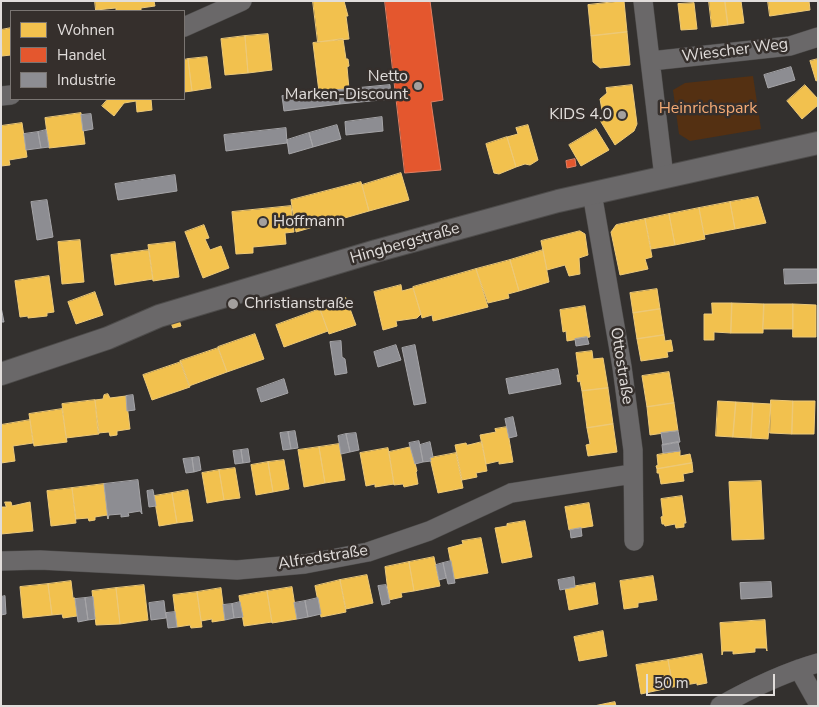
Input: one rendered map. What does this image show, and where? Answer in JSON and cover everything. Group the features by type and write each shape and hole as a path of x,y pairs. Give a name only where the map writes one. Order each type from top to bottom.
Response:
{"street":[{"path":"185,27 242,1"},
{"path":"643,1 664,177"},
{"name":"Wiescher Weg","path":"651,61 790,46 818,37"},
{"name":"Hingbergstraße","path":"1,374 108,338 159,316 376,251 592,193 818,143"},
{"name":"Ottostraße","path":"592,193 622,367 633,450 634,541"},
{"name":"Alfredstraße","path":"1,561 40,560 237,570 305,564 368,552 386,546 429,531 511,493 632,474"},
{"path":"720,706 752,688 818,663"},
{"path":"798,669 818,703"}],"green space":[{"name":"Heinrichspark","path":"753,76 761,129 690,141 679,134 673,90 685,83"}],"building: Wohnen":[{"path":"95,1 154,1 155,6 141,8 141,10 116,10 116,8 96,10"},
{"path":"313,1 344,1 348,16 346,16 349,39 318,42"},
{"path":"624,1 627,32 591,36 588,5"},
{"path":"709,1 725,1 728,25 712,27"},
{"path":"725,1 741,1 744,23 728,25"},
{"path":"768,1 809,1 810,10 770,16"},
{"path":"694,3 697,29 681,30 678,4"},
{"path":"10,28 10,55 2,56 1,30"},
{"path":"627,32 630,65 600,68 593,62 591,36"},
{"path":"268,34 272,70 248,73 245,36"},
{"path":"245,36 248,73 225,75 221,39"},
{"path":"343,39 349,66 347,67 349,89 319,92 313,43"},
{"path":"207,57 211,88 192,91 188,59"},
{"path":"188,59 192,91 185,92 185,60"},
{"path":"818,59 818,80 816,81 810,61"},
{"name":"KIDS 4.0","path":"632,85 637,124 634,131 615,145 598,117 602,115 604,118 610,112 609,108 602,110 600,99 607,93 606,88"},
{"path":"805,85 818,99 818,105 802,119 787,101"},
{"path":"107,100 151,100 152,110 137,112 136,101 124,103 114,116 102,106"},
{"path":"81,113 85,144 49,148 45,118"},
{"path":"22,123 27,157 9,160 10,165 1,166 1,126"},
{"path":"528,125 538,160 530,165 525,164 516,167 507,137 518,134 516,128"},
{"path":"596,129 609,150 581,166 569,145"},
{"path":"507,137 516,167 499,174 494,173 486,144"},
{"path":"401,173 409,200 369,211 362,185"},
{"path":"361,182 369,211 296,232 291,200"},
{"path":"758,197 766,223 735,229 730,202"},
{"path":"730,202 735,229 704,235 699,208"},
{"name":"Hoffmann","path":"291,206 294,232 285,233 286,244 253,247 253,253 236,254 232,212"},
{"path":"699,208 705,239 675,245 669,214"},
{"path":"669,214 675,245 651,249 645,219"},
{"path":"645,219 652,257 645,259 648,269 620,275 611,232 616,225"},
{"path":"204,225 209,238 205,239 210,250 221,246 229,268 203,278 185,232"},
{"path":"580,231 585,234 588,255 579,258 580,274 569,276 565,265 547,270 541,241"},
{"path":"80,240 84,282 62,284 58,242"},
{"path":"175,242 179,277 153,281 148,245"},
{"path":"149,250 153,279 115,285 111,255"},
{"path":"543,250 549,282 519,291 510,260"},
{"path":"510,260 519,291 508,294 509,298 488,303 476,269"},
{"path":"476,269 488,307 433,321 432,315 422,318 413,287"},
{"path":"49,276 54,312 47,313 47,316 20,317 15,281"},
{"path":"401,285 402,291 413,288 421,314 417,318 396,321 397,326 383,330 374,292"},
{"path":"657,289 660,309 633,313 630,293"},
{"path":"95,292 103,315 76,324 68,302"},
{"path":"346,298 356,325 329,334 319,307"},
{"path":"712,303 732,303 731,333 714,332 714,340 704,340 704,314 712,314"},
{"path":"732,303 764,304 763,333 731,333"},
{"path":"764,304 793,304 793,329 763,329"},
{"path":"793,304 816,305 816,337 793,337"},
{"path":"585,306 590,337 567,341 566,331 563,332 560,310"},
{"path":"320,309 328,331 284,347 276,325"},
{"path":"660,309 664,335 637,339 633,313"},
{"path":"179,320 181,326 173,328 171,323"},
{"path":"255,334 264,359 227,372 218,347"},
{"path":"664,335 665,341 671,340 673,351 667,352 668,357 641,361 637,339"},
{"path":"218,348 227,372 189,386 180,361"},
{"path":"592,351 593,359 603,358 608,388 582,391 580,381 578,382 576,353"},
{"path":"181,362 190,387 152,400 143,375"},
{"path":"669,372 674,403 647,407 642,376"},
{"path":"608,388 613,424 587,428 582,391"},
{"path":"108,394 110,398 126,396 130,429 117,431 117,435 110,436 109,432 98,433 95,400 103,399 104,395"},
{"path":"95,400 99,434 66,438 62,404"},
{"path":"771,400 793,401 792,434 770,433"},
{"path":"718,401 736,402 733,437 716,436"},
{"path":"793,401 815,401 814,434 792,434"},
{"path":"736,402 753,403 751,438 733,437"},
{"path":"674,403 678,431 650,435 647,407"},
{"path":"753,403 771,404 768,439 751,438"},
{"path":"62,409 67,442 34,446 29,414"},
{"path":"30,420 33,443 13,446 15,461 1,463 1,425"},
{"path":"613,424 617,452 588,456 586,445 590,444 587,428"},
{"path":"507,427 513,462 499,464 499,461 486,464 480,435 496,432 495,429"},
{"path":"482,442 487,471 476,473 477,477 462,480 455,445"},
{"path":"339,444 345,480 325,483 319,447"},
{"path":"319,447 325,483 304,487 298,450"},
{"path":"411,447 418,484 404,487 403,484 394,485 389,452"},
{"path":"388,448 394,484 375,487 375,484 366,486 360,453"},
{"path":"680,451 680,456 690,454 692,463 657,469 657,455"},
{"path":"456,453 463,488 438,493 430,458"},
{"path":"284,460 289,489 273,492 268,462"},
{"path":"268,462 273,492 256,495 251,465"},
{"path":"692,463 693,472 683,474 684,481 661,484 657,469"},
{"path":"235,468 240,498 224,500 219,470"},
{"path":"219,470 224,500 207,503 202,473"},
{"path":"761,481 764,539 732,540 729,482"},
{"path":"104,484 108,519 107,515 95,517 95,520 89,521 88,518 76,519 72,488"},
{"path":"72,488 76,523 51,526 47,491"},
{"path":"188,490 193,521 177,523 172,493"},
{"path":"172,493 177,523 159,526 154,496"},
{"path":"682,496 686,523 684,523 684,527 676,528 675,524 665,526 662,524 661,499"},
{"path":"5,502 11,502 12,506 30,502 33,531 1,534 1,507 6,507"},
{"path":"589,503 593,526 569,530 565,507"},
{"path":"525,521 532,557 502,563 495,528"},
{"path":"481,538 488,573 454,579 448,548 463,544 462,541"},
{"path":"434,557 440,586 414,591 409,562"},
{"path":"409,562 414,591 401,593 402,597 389,600 385,567"},
{"path":"367,575 373,603 346,609 340,580"},
{"path":"653,576 657,600 638,603 638,607 624,609 620,581"},
{"path":"340,580 346,612 321,617 315,586"},
{"path":"71,581 77,616 63,618 62,614 52,615 48,584"},
{"path":"595,583 598,604 569,610 565,588"},
{"path":"48,584 52,615 23,618 20,587"},
{"path":"144,585 148,620 120,624 116,588"},
{"path":"292,587 297,619 272,623 267,591"},
{"path":"116,588 120,624 96,625 92,591"},
{"path":"221,588 225,620 212,622 212,619 201,621 197,592"},
{"path":"267,591 272,622 244,626 239,596"},
{"path":"197,592 202,627 191,628 190,625 177,627 173,595"},
{"path":"765,620 767,651 766,648 755,648 755,652 733,654 733,651 723,651 722,655 720,623"},
{"path":"603,631 607,656 579,661 574,637"},
{"path":"702,654 707,683 673,687 668,660"},
{"path":"668,660 673,687 641,694 636,665"},
{"path":"615,702 616,706 594,706 608,703"}],"building: Handel":[{"name":"Netto Marken-Discount","path":"385,1 430,1 443,100 431,102 441,170 405,173"},
{"path":"575,159 576,166 567,168 566,161"}],"building: Industrie":[{"path":"791,67 795,80 768,88 764,75"},
{"path":"390,85 391,99 340,104 338,90"},
{"path":"338,90 340,104 284,111 282,96"},
{"path":"91,114 93,129 83,131 81,115"},
{"path":"382,117 383,131 346,135 345,122"},
{"path":"337,125 341,139 313,147 309,133"},
{"path":"286,128 287,143 226,151 224,135"},
{"path":"46,130 49,147 41,148 38,132"},
{"path":"38,132 41,148 26,150 24,134"},
{"path":"309,133 313,147 289,154 287,140"},
{"path":"175,175 177,191 118,200 115,184"},
{"path":"47,200 53,237 37,240 31,202"},
{"path":"784,269 818,269 818,283 785,284"},
{"path":"1,307 4,322 1,322"},
{"path":"587,337 589,344 576,346 575,339"},
{"path":"341,341 342,357 345,359 347,373 335,375 330,342"},
{"path":"396,345 401,360 378,367 374,352"},
{"path":"415,345 426,403 414,405 402,348"},
{"path":"558,369 561,384 509,394 506,379"},
{"path":"284,379 288,393 261,402 257,389"},
{"path":"133,395 135,410 127,411 126,396"},
{"path":"513,417 517,436 509,438 505,419"},
{"path":"295,431 298,448 291,449 288,432"},
{"path":"678,431 680,442 663,445 661,433"},
{"path":"288,432 291,449 283,450 280,433"},
{"path":"356,433 359,450 350,452 346,434"},
{"path":"346,434 350,452 341,454 338,436"},
{"path":"419,441 423,462 415,464 409,443"},
{"path":"430,442 433,457 430,458 431,461 423,462 420,445"},
{"path":"678,442 680,451 663,453 662,445"},
{"path":"248,449 250,462 243,463 241,450"},
{"path":"241,450 243,463 235,464 233,451"},
{"path":"199,457 201,470 194,472 192,458"},
{"path":"192,458 194,472 186,473 183,459"},
{"path":"138,480 142,514 140,511 128,513 129,516 121,517 121,514 109,515 108,519 104,484"},
{"path":"153,490 156,506 149,507 147,491"},
{"path":"581,528 582,536 571,538 570,530"},
{"path":"451,561 455,583 448,584 443,563"},
{"path":"443,563 446,578 439,580 436,565"},
{"path":"574,577 575,587 560,590 558,580"},
{"path":"771,582 772,597 741,599 740,583"},
{"path":"386,585 390,603 382,605 378,586"},
{"path":"5,596 6,614 1,615 1,597"},
{"path":"93,597 95,619 88,620 85,598"},
{"path":"85,598 88,620 78,622 75,599"},
{"path":"318,598 321,614 308,617 305,601"},
{"path":"164,601 166,618 151,620 149,603"},
{"path":"305,601 308,617 297,619 294,603"},
{"path":"240,602 243,617 234,618 232,604"},
{"path":"232,604 234,618 225,620 223,605"},
{"path":"175,612 177,627 168,628 166,613"}],"place":[{"name":"Netto Marken-Discount","path":"418,86"},
{"name":"KIDS 4.0","path":"622,115"},
{"name":"Hoffmann","path":"263,222"},
{"name":"Christianstraße","path":"233,304"}]}
